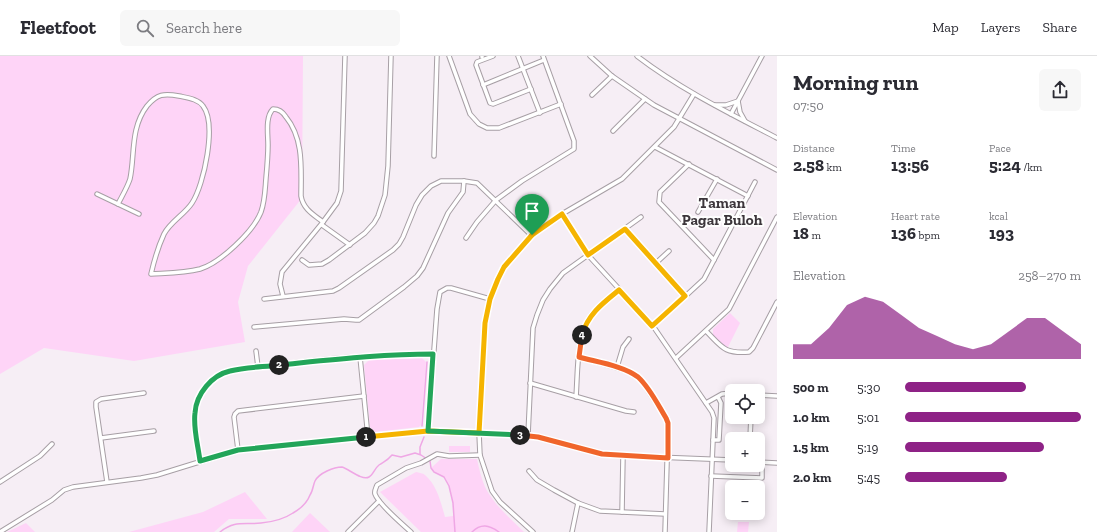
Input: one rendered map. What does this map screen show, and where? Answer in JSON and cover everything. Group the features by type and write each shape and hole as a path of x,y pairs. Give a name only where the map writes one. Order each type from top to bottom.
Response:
{"street":[{"path":"283,296 280,284 282,272 323,224 337,203 341,191 345,56"},
{"path":"302,260 310,265 326,263 365,233 374,223 386,195 389,149 391,56"},
{"path":"434,156 437,56"},
{"path":"448,56 470,114 479,124 487,128 499,128 561,104"},
{"path":"493,56 476,63 491,104 531,89"},
{"path":"518,56 540,113"},
{"path":"590,56 612,76 645,99 777,170"},
{"path":"637,56 694,94 777,138"},
{"path":"731,114 762,56"},
{"path":"466,238 477,222 496,200 522,181 574,149 574,141 543,58 523,69 484,85"},
{"path":"592,95 612,76"},
{"path":"118,204 130,179 132,153 137,128 147,106 162,94 191,98 200,103 204,106 209,120 208,159 202,180 192,204 165,233 154,260 151,274 200,269 215,263 246,234 261,213 265,198 268,159 267,131 271,112 274,109 280,110 290,122 300,150 300,196 302,203 323,224 350,245"},
{"path":"533,532 500,502 492,491 480,455 479,433 485,323 490,299 504,267 532,235 562,214 622,179 674,128 694,94"},
{"path":"613,131 645,99"},
{"path":"714,105 726,105 738,101"},
{"path":"738,101 740,112 747,123"},
{"path":"656,147 748,196"},
{"path":"689,164 660,192 659,202 714,260"},
{"path":"698,212 717,179"},
{"path":"264,299 333,291 339,288 393,250 399,244 422,195 431,186 441,181 464,181 477,183 532,235"},
{"path":"254,327 344,319 359,320 404,288 417,276 423,268 448,213 463,192 464,181"},
{"path":"652,326 704,278 755,182"},
{"path":"97,194 139,214"},
{"path":"562,214 588,255 652,326 676,358 712,412 714,418 709,532"},
{"path":"528,435 533,328 543,300 563,273 641,217"},
{"path":"676,358 729,309 777,217"},
{"path":"625,229 685,296"},
{"path":"656,263 669,251"},
{"path":"428,431 433,354 440,292 446,288 451,288 490,299"},
{"path":"576,397 582,335 588,321 599,307 619,290"},
{"path":"706,331 727,351 732,353 749,352 753,348 777,302"},
{"path":"617,368 623,347 629,339"},
{"path":"256,351 258,367"},
{"path":"200,461 195,412 197,403 204,388 212,380 230,371 360,357 402,354 433,354"},
{"path":"360,357 368,437"},
{"path":"579,357 628,371 637,377 643,383 666,418 668,423 668,458 665,532"},
{"path":"530,383 634,412"},
{"path":"107,482 96,402 101,399 144,393"},
{"path":"706,403 725,394"},
{"path":"765,395 777,396"},
{"path":"238,450 234,417 238,411 364,396"},
{"path":"713,440 719,440 721,403 718,397"},
{"path":"101,438 154,431"},
{"path":"0,532 52,500 68,488 140,478 175,470 238,450 428,431 528,435 602,454 725,460"},
{"path":"0,482 40,456 52,444"},
{"path":"411,532 375,494 375,489 378,485 437,454 449,456 480,455"},
{"path":"622,512 623,456"},
{"path":"765,462 777,463"},
{"path":"529,471 537,480 578,503 600,511 665,514"},
{"path":"711,476 762,478 761,472"},
{"path":"348,532 380,501"},
{"path":"572,532 578,503"},
{"path":"404,532 407,529"}],"shaded area":[{"path":"0,56 303,56 302,198 248,266 238,302 245,342 134,361 44,348 0,374"},
{"path":"730,313 740,323 727,349 713,335 713,329"},
{"path":"422,358 426,362 421,425 419,427 375,432 370,427 364,365 369,360"},
{"path":"449,446 470,446 470,452 449,452"},
{"path":"441,459 477,459 482,480 489,494 503,511 524,532 421,532 380,492 416,472 422,473 429,479 436,489 445,517 453,516 452,496 447,480 431,468"},
{"path":"245,492 267,519 229,519 214,532 129,532 203,512"},
{"path":"310,513 330,532 292,532"},
{"path":"738,522 749,522 748,532 737,532"},
{"path":"26,523 35,532 7,532"}],"waterway":[{"path":"422,426 427,362"},
{"path":"420,454 420,447 424,437"},
{"path":"220,532 235,524 269,522 282,519 301,508 312,492 317,478 331,469 342,467 366,478 369,477 378,466 392,455 401,457 415,453 430,461 431,468 434,472 444,477 449,486 453,503 455,532"},
{"path":"472,532 482,526 492,528 499,532"}],"district":[{"name":"Taman Pagar Buloh","path":"722,212"}],"route":[{"path":"532,235 504,267 490,299 485,323 479,433 428,431 238,450 200,461 195,412 197,403 204,388 219,375 230,371 258,367 402,354 433,354 428,431 532,436 606,455 668,458 668,423 643,383 628,371 579,357 580,342 584,327 591,315 619,290 652,326 685,296 625,229 588,255 562,214 532,235"}]}
